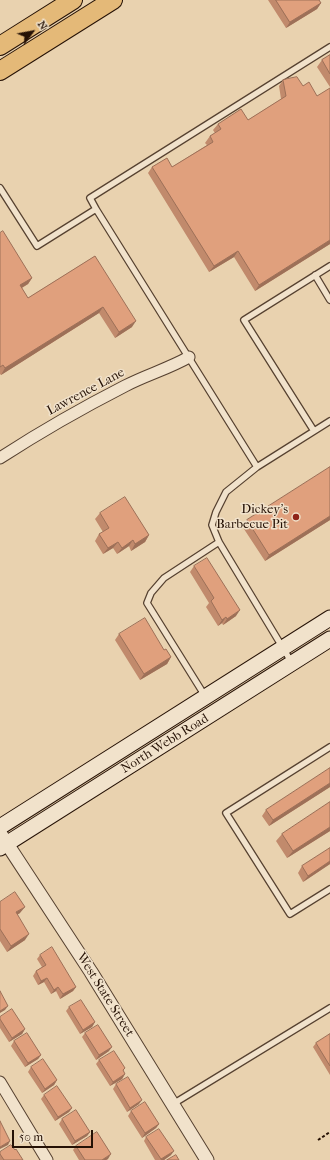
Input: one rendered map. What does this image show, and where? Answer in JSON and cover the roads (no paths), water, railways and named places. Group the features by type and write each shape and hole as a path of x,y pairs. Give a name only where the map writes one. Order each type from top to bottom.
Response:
{"highway":[{"path":"0,46 73,0"},
{"path":"0,71 113,0"}],"main road":[{"name":"North Webb Road","path":"0,827 330,618"},
{"name":"North Webb Road","path":"2,842 330,639"}],"street":[{"name":"Lawrence Lane","path":"0,458 32,438 126,385 175,365 189,357"},
{"name":"West State Street","path":"2,842 91,972 207,1160"},
{"path":"0,1082 47,1160"}],"lane":[{"path":"257,467 90,198 330,47"},
{"path":"0,188 37,246 96,209"},
{"path":"314,431 244,320 330,266"},
{"path":"315,275 330,300"},
{"path":"292,663 212,526 216,512 226,492 257,467 330,421"},
{"path":"205,697 147,603 151,593 164,578 220,542"},
{"path":"330,747 226,813 290,914 330,889"},
{"path":"173,1104 330,1008"}],"place":[{"name":"Dickey's Barbecue Pit","path":"296,517"}]}
